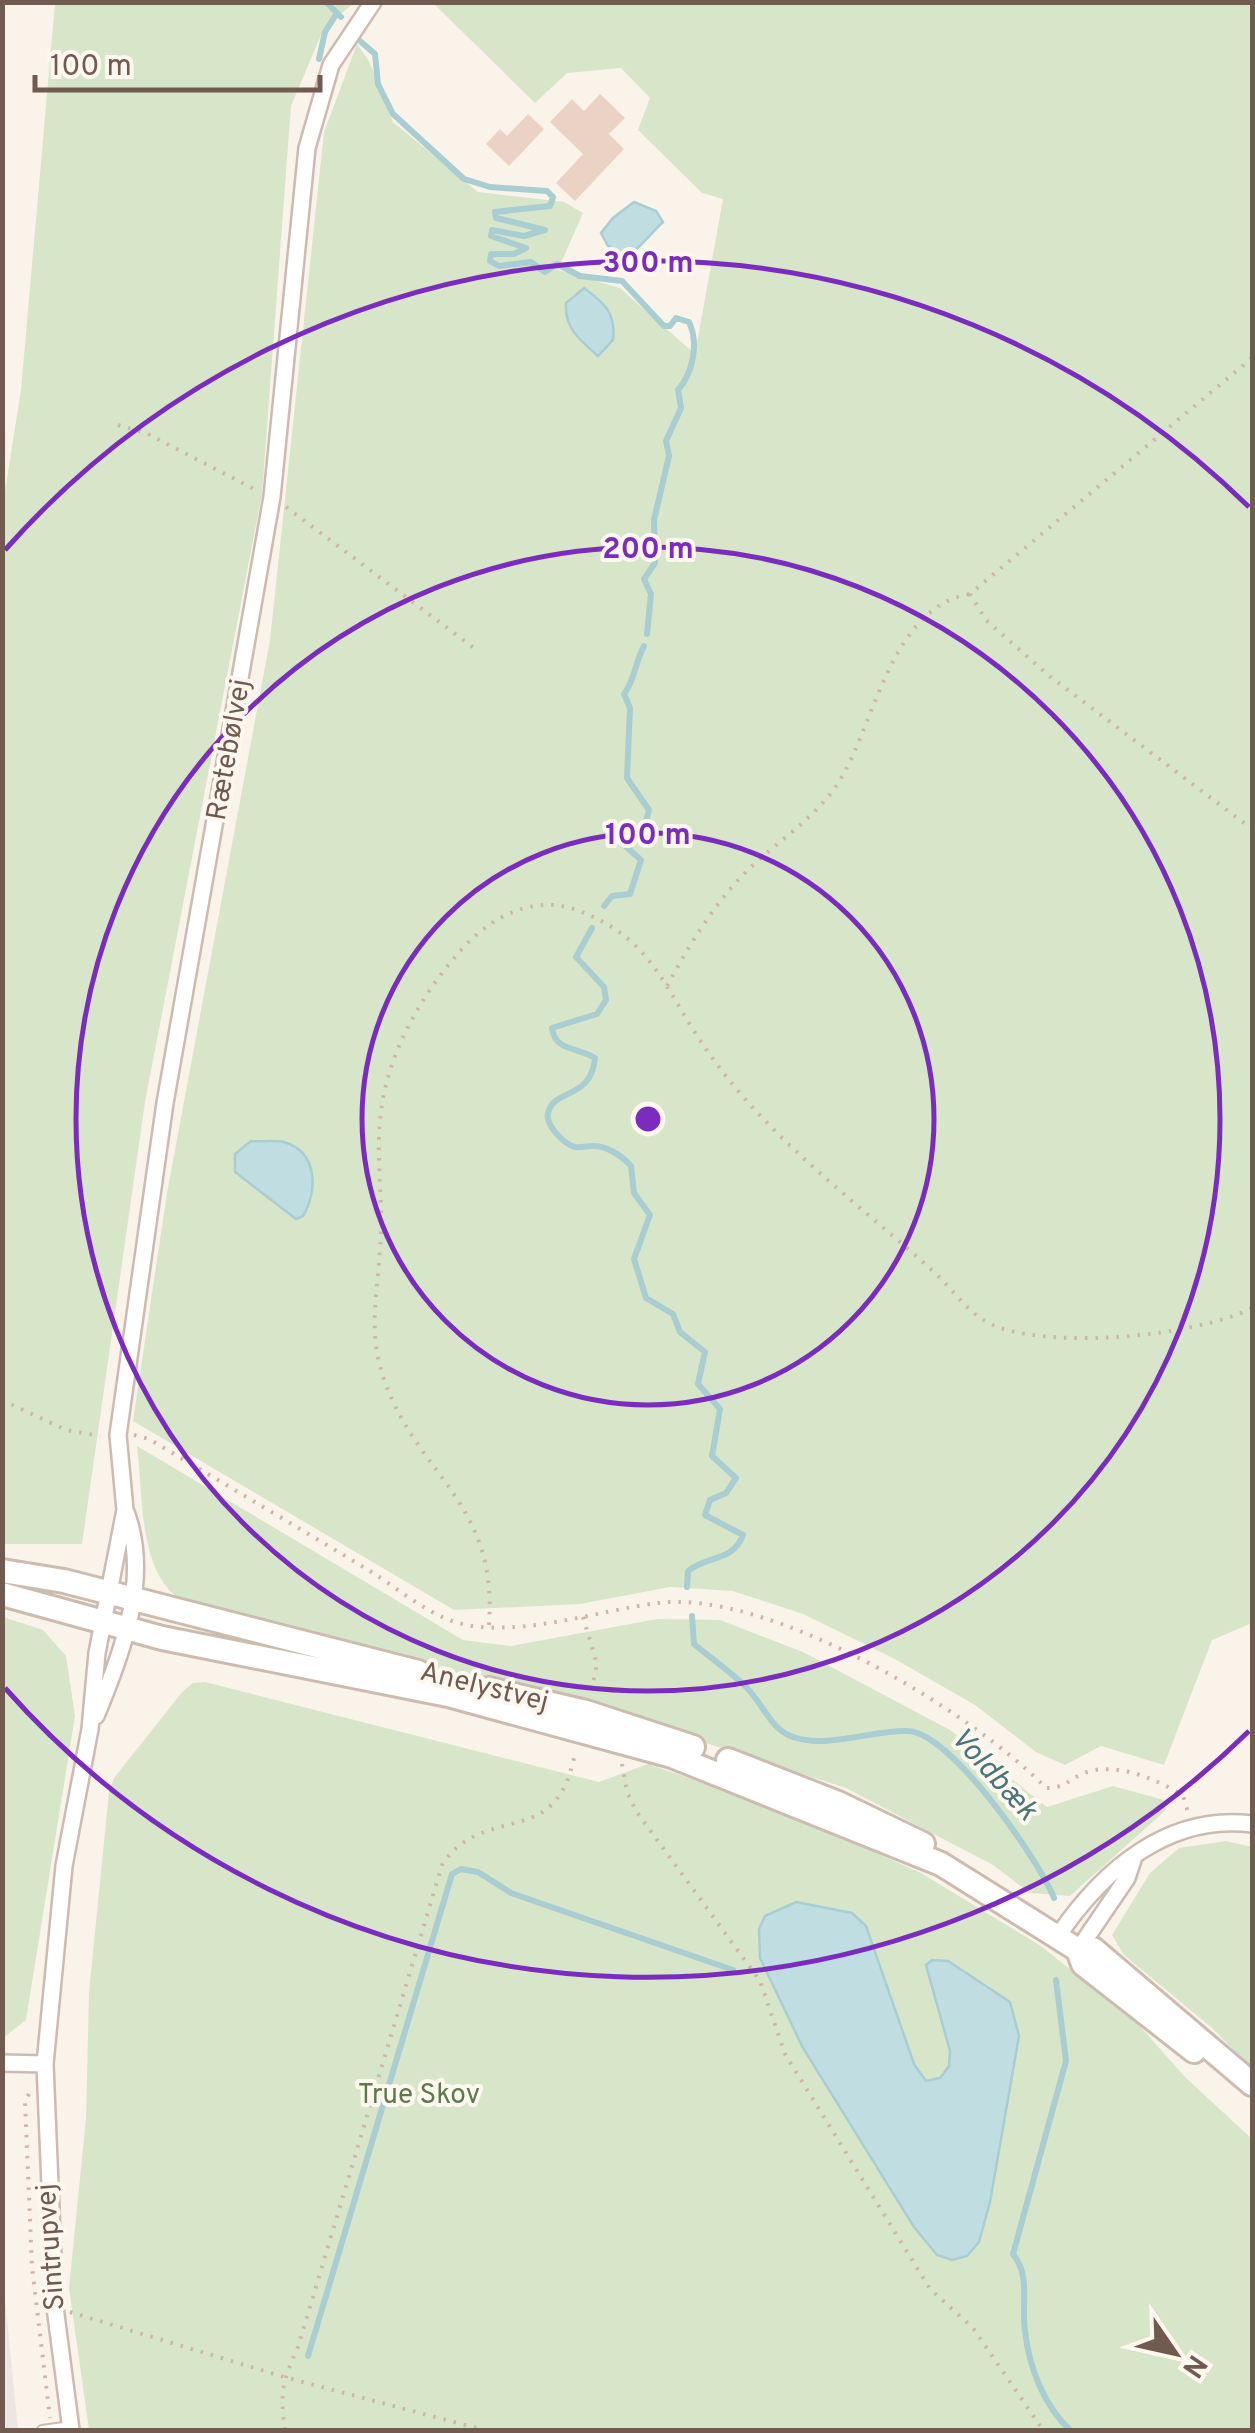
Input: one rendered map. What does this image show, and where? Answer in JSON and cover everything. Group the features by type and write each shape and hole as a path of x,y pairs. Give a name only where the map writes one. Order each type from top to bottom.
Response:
{"street":[{"name":"Rætebølvej","path":"121,1595 137,1562 125,1510 118,1435 165,1103 272,498 306,148 331,65 373,2"},
{"name":"Anelystvej","path":"2,1571 121,1595 710,1753 838,1803 936,1850 941,1864"},
{"name":"Anelystvej","path":"2,1594 115,1625 584,1721 622,1741 750,1784 885,1844 941,1864 1068,1943 1092,1949 1149,1992 1252,2084"},
{"name":"Sintrupvej","path":"90,1729 120,1659 115,1625 121,1595"},
{"name":"Sintrupvej","path":"71,2428 55,2307 45,2064 64,1866 90,1729 96,1654 115,1625"},
{"path":"1068,1943 1114,1868 1133,1860 1161,1837 1192,1826 1252,1824"},
{"path":"1068,1943 1127,1878 1133,1860"},
{"name":"Anelystvej","path":"1068,1943 1083,1964 1252,2101"},
{"path":"2,2064 45,2064"}],"lane":[{"path":"42,2430 71,2428"}],"path":[{"path":"666,986 688,947 723,900 751,868 820,808 842,778 913,630 946,598 970,594 1252,358"},
{"path":"118,425 146,433 272,498 474,648"},
{"path":"970,594 986,620 1048,675 1252,829"},
{"path":"489,1624 492,1592 467,1508 386,1386 371,1326 380,1248 381,1110 396,1054 427,990 472,936 512,911 556,903 612,922 646,954 712,1058 807,1166 938,1275 964,1308 999,1328 1059,1337 1161,1333 1215,1323 1252,1308"},
{"path":"2,1400 78,1434 149,1438 455,1622 541,1624 659,1602 699,1602 738,1609 798,1633 946,1706 990,1738 1046,1788 1063,1788 1084,1773 1104,1769 1133,1774 1183,1796 1192,1826"},
{"path":"285,2430 279,2399 284,2378 298,2347 442,1865 467,1838 549,1808 567,1782 597,1664 583,1617"},
{"path":"622,1741 627,1792 636,1810 760,1981 785,2054 870,2197 930,2289 973,2328 1043,2430"},
{"path":"55,2307 284,2378 484,2430"}],"shaded area":[{"path":"3,2279 18,2430 3,2430"}],"green space":[{"path":"55,3 354,3 324,28 291,106 262,494 145,1102 82,1544 3,1544 2,510 21,390"},
{"path":"433,3 1252,3 1252,1623 1212,1640 1164,1765 1101,1746 1065,1765 1036,1752 975,1705 893,1658 803,1614 733,1591 670,1587 580,1604 454,1610 133,1421 167,1193 270,640 324,132 357,44 369,61 393,122 478,192 564,202 583,213 558,270 620,288 695,354 723,199 702,193 638,130 650,98 621,68 567,73 535,103"},
{"path":"137,1446 463,1640 511,1646 657,1619 720,1620 803,1652 950,1730 1047,1807 1113,1786 1164,1800 1166,1810 1070,1896 1030,1893 993,1865 846,1788 581,1703 455,1674 180,1599 166,1587 150,1551"},
{"path":"3,1617 43,1630 66,1656 75,1716 26,2020 3,2038"},
{"name":"True Skov","path":"205,1682 599,1782 648,1764 775,1808 921,1873 1041,1946 1138,2024 1185,2077 1252,2139 1252,2430 89,2430 69,2288 86,2118 89,1992 109,1792 114,1778 183,1691 193,1683"},
{"path":"1226,1841 1252,1847 1252,2069 1212,2028 1124,1955 1112,1935 1150,1873 1179,1848"}],"water":[{"path":"634,202 656,211 663,222 628,256 608,246 601,233"},
{"path":"584,288 603,304 613,322 613,340 598,356 574,333 566,312 566,303"},
{"path":"251,1141 284,1142 303,1154 313,1184 303,1216 296,1219 235,1172 235,1154"},
{"path":"796,1902 852,1913 866,1926 914,2064 926,2081 940,2078 949,2066 950,2051 926,1965 932,1960 948,1961 1010,2002 1019,2036 990,2202 979,2242 967,2256 952,2260 937,2255 914,2227 803,2048 760,1958 759,1929 765,1916"}],"building":[{"path":"600,94 625,118 609,134 624,149 575,201 556,183 583,154 550,122 572,99 584,111"},
{"path":"528,114 544,129 509,166 486,144 500,129 507,136"}],"waterway":[{"name":"Voldbæk","path":"326,2 341,17"},
{"path":"319,59 325,32 337,13"},
{"name":"Voldbæk","path":"360,41 375,54 378,84 393,114 464,179 490,187 547,191 553,197 550,206 495,212 496,218 545,230 524,236 492,230 491,236 526,248 514,254 491,254 490,261 499,266 531,262 545,272 557,264 580,276 622,281 664,326 670,326 676,318 689,322 694,339 693,358 678,390 681,408 666,441 669,456 654,520 655,563 644,579 651,594 647,634"},
{"name":"Voldbæk","path":"604,906 612,896 630,894 641,860 623,844 646,821 649,810 627,778 630,708 624,694 644,646"},
{"name":"Voldbæk","path":"592,928 576,957 604,987 606,1000 597,1014 552,1028 563,1045 595,1058 592,1071 580,1087 552,1105 548,1118 556,1133 571,1145 608,1149 631,1166 634,1193 650,1215 634,1259 646,1298 673,1314 680,1332 705,1352 698,1384 720,1409 712,1456 736,1478 726,1493 710,1500 705,1515 743,1535 733,1550 688,1571 687,1587"},
{"name":"Voldbæk","path":"692,1616 694,1644 747,1688 785,1734 821,1741 907,1731 925,1737 946,1752 1012,1828 1054,1898"},
{"path":"308,2356 452,1874 461,1869 478,1872 511,1893 733,1970"},
{"name":"Voldbæk","path":"1056,1980 1066,2061 1013,2254 1024,2281 1025,2331 1034,2372 1045,2398 1070,2430"}]}
